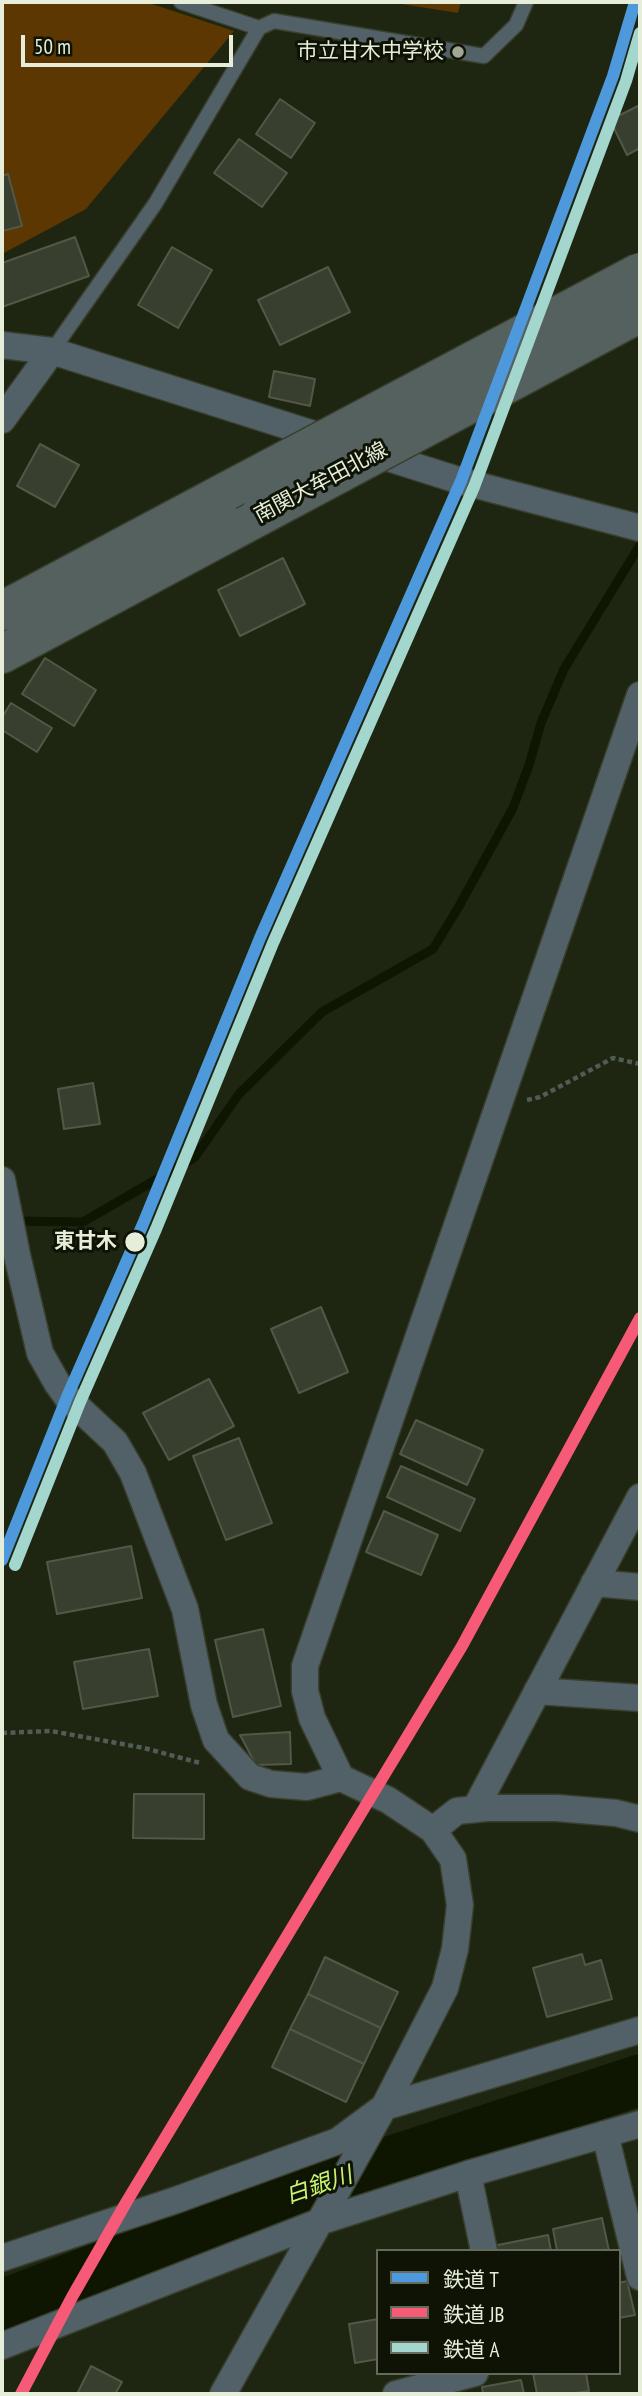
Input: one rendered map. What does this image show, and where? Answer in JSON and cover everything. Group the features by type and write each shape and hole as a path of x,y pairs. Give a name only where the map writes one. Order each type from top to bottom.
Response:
{"main road":[{"name":"南関大牟田北線","path":"2,611 640,272"},
{"name":"南関大牟田北線","path":"2,654 640,313"}],"street":[{"path":"2,345 52,351 461,481 640,528"},
{"path":"2,420 52,351"},
{"path":"223,2394 378,2118 445,1988 460,1905 453,1858 433,1829 388,1800 341,1778 312,1718 305,1690 305,1666 640,695"},
{"path":"2,1180 9,1260 40,1353 67,1397 115,1442 133,1473 186,1609 204,1705 216,1740 250,1777 271,1784 307,1787 341,1778"},
{"path":"475,1810 640,1497"},
{"path":"594,1583 640,1587"},
{"path":"537,1691 640,1698"},
{"path":"433,1829 457,1811 475,1810 557,1808 616,1813 640,1819"},
{"path":"2,2258 176,2200 338,2141 378,2118 640,2030"},
{"path":"2,2346 326,2213 640,2124"},
{"path":"605,2134 640,2277"},
{"path":"468,2174 484,2249"},
{"path":"396,2394 467,2375"}],"lane":[{"path":"181,2 259,28"},
{"path":"52,351 155,204 259,28 274,21 484,56 516,24 526,2"}],"path":[{"path":"499,1106 540,1097 613,1058 640,1064"},
{"path":"2,1732 51,1731 145,1748 197,1763 234,1762"}],"shaded area":[{"path":"2,2 146,2 234,31 86,209 2,254"},
{"path":"389,2 461,2 458,13"}],"building":[{"path":"280,99 315,123 291,158 256,134"},
{"path":"640,105 640,148 627,155 610,120"},
{"path":"239,139 287,173 262,207 214,173"},
{"path":"8,174 22,226 2,231 2,176"},
{"path":"75,237 89,276 2,307 2,263"},
{"path":"172,247 212,270 178,328 138,305"},
{"path":"328,267 350,312 280,345 258,300"},
{"path":"274,371 315,379 310,406 269,397"},
{"path":"40,444 79,465 55,507 17,486"},
{"path":"283,558 305,604 240,636 218,590"},
{"path":"45,658 96,690 74,726 22,694"},
{"path":"11,703 52,728 37,752 2,730 2,717"},
{"path":"93,1083 100,1124 64,1129 58,1089"},
{"path":"321,1307 348,1372 299,1393 271,1329"},
{"path":"209,1379 234,1426 169,1460 143,1413"},
{"path":"416,1420 483,1450 467,1485 400,1454"},
{"path":"239,1438 272,1523 226,1540 193,1456"},
{"path":"401,1466 475,1499 460,1531 387,1497"},
{"path":"384,1511 438,1535 421,1575 366,1552"},
{"path":"131,1546 142,1598 57,1614 47,1562"},
{"path":"263,1629 281,1706 233,1717 215,1640"},
{"path":"149,1649 158,1696 83,1709 74,1662"},
{"path":"290,1732 291,1764 256,1765 240,1735"},
{"path":"134,1794 204,1794 204,1839 133,1838"},
{"path":"582,1954 585,1965 601,1960 612,1999 547,2017 533,1968"},
{"path":"325,1957 398,1992 381,2028 308,1994"},
{"path":"308,1994 381,2028 364,2064 290,2029"},
{"path":"290,2029 364,2064 346,2102 272,2067"},
{"path":"602,2218 609,2249 557,2249 553,2229"},
{"path":"548,2235 551,2249 494,2249 493,2246"},
{"path":"627,2281 635,2315 621,2318 621,2282"},
{"path":"376,2319 376,2359 355,2363 349,2324"},
{"path":"91,2366 122,2382 115,2394 77,2394"},
{"path":"533,2375 586,2375 589,2391 537,2394"},
{"path":"521,2380 524,2394 483,2394 482,2387"}],"waterway":[{"path":"12,1221 83,1222 195,1157 239,1094 322,1012 433,949 513,808 541,723 564,669 640,545"},
{"name":"白銀川","path":"2,2305 313,2187 640,2080"}],"rail line":[{"name":"T","path":"2,1560 67,1397 143,1224 260,938 461,481 613,76 635,2"},
{"name":"A","path":"15,1565 80,1402 156,1229 273,943 474,487 626,81 640,33"},
{"name":"JB","path":"21,2394 127,2201 462,1646 640,1318"}],"place":[{"name":"市立甘木中学校","path":"458,52"},
{"name":"東甘木","path":"135,1242"}]}
